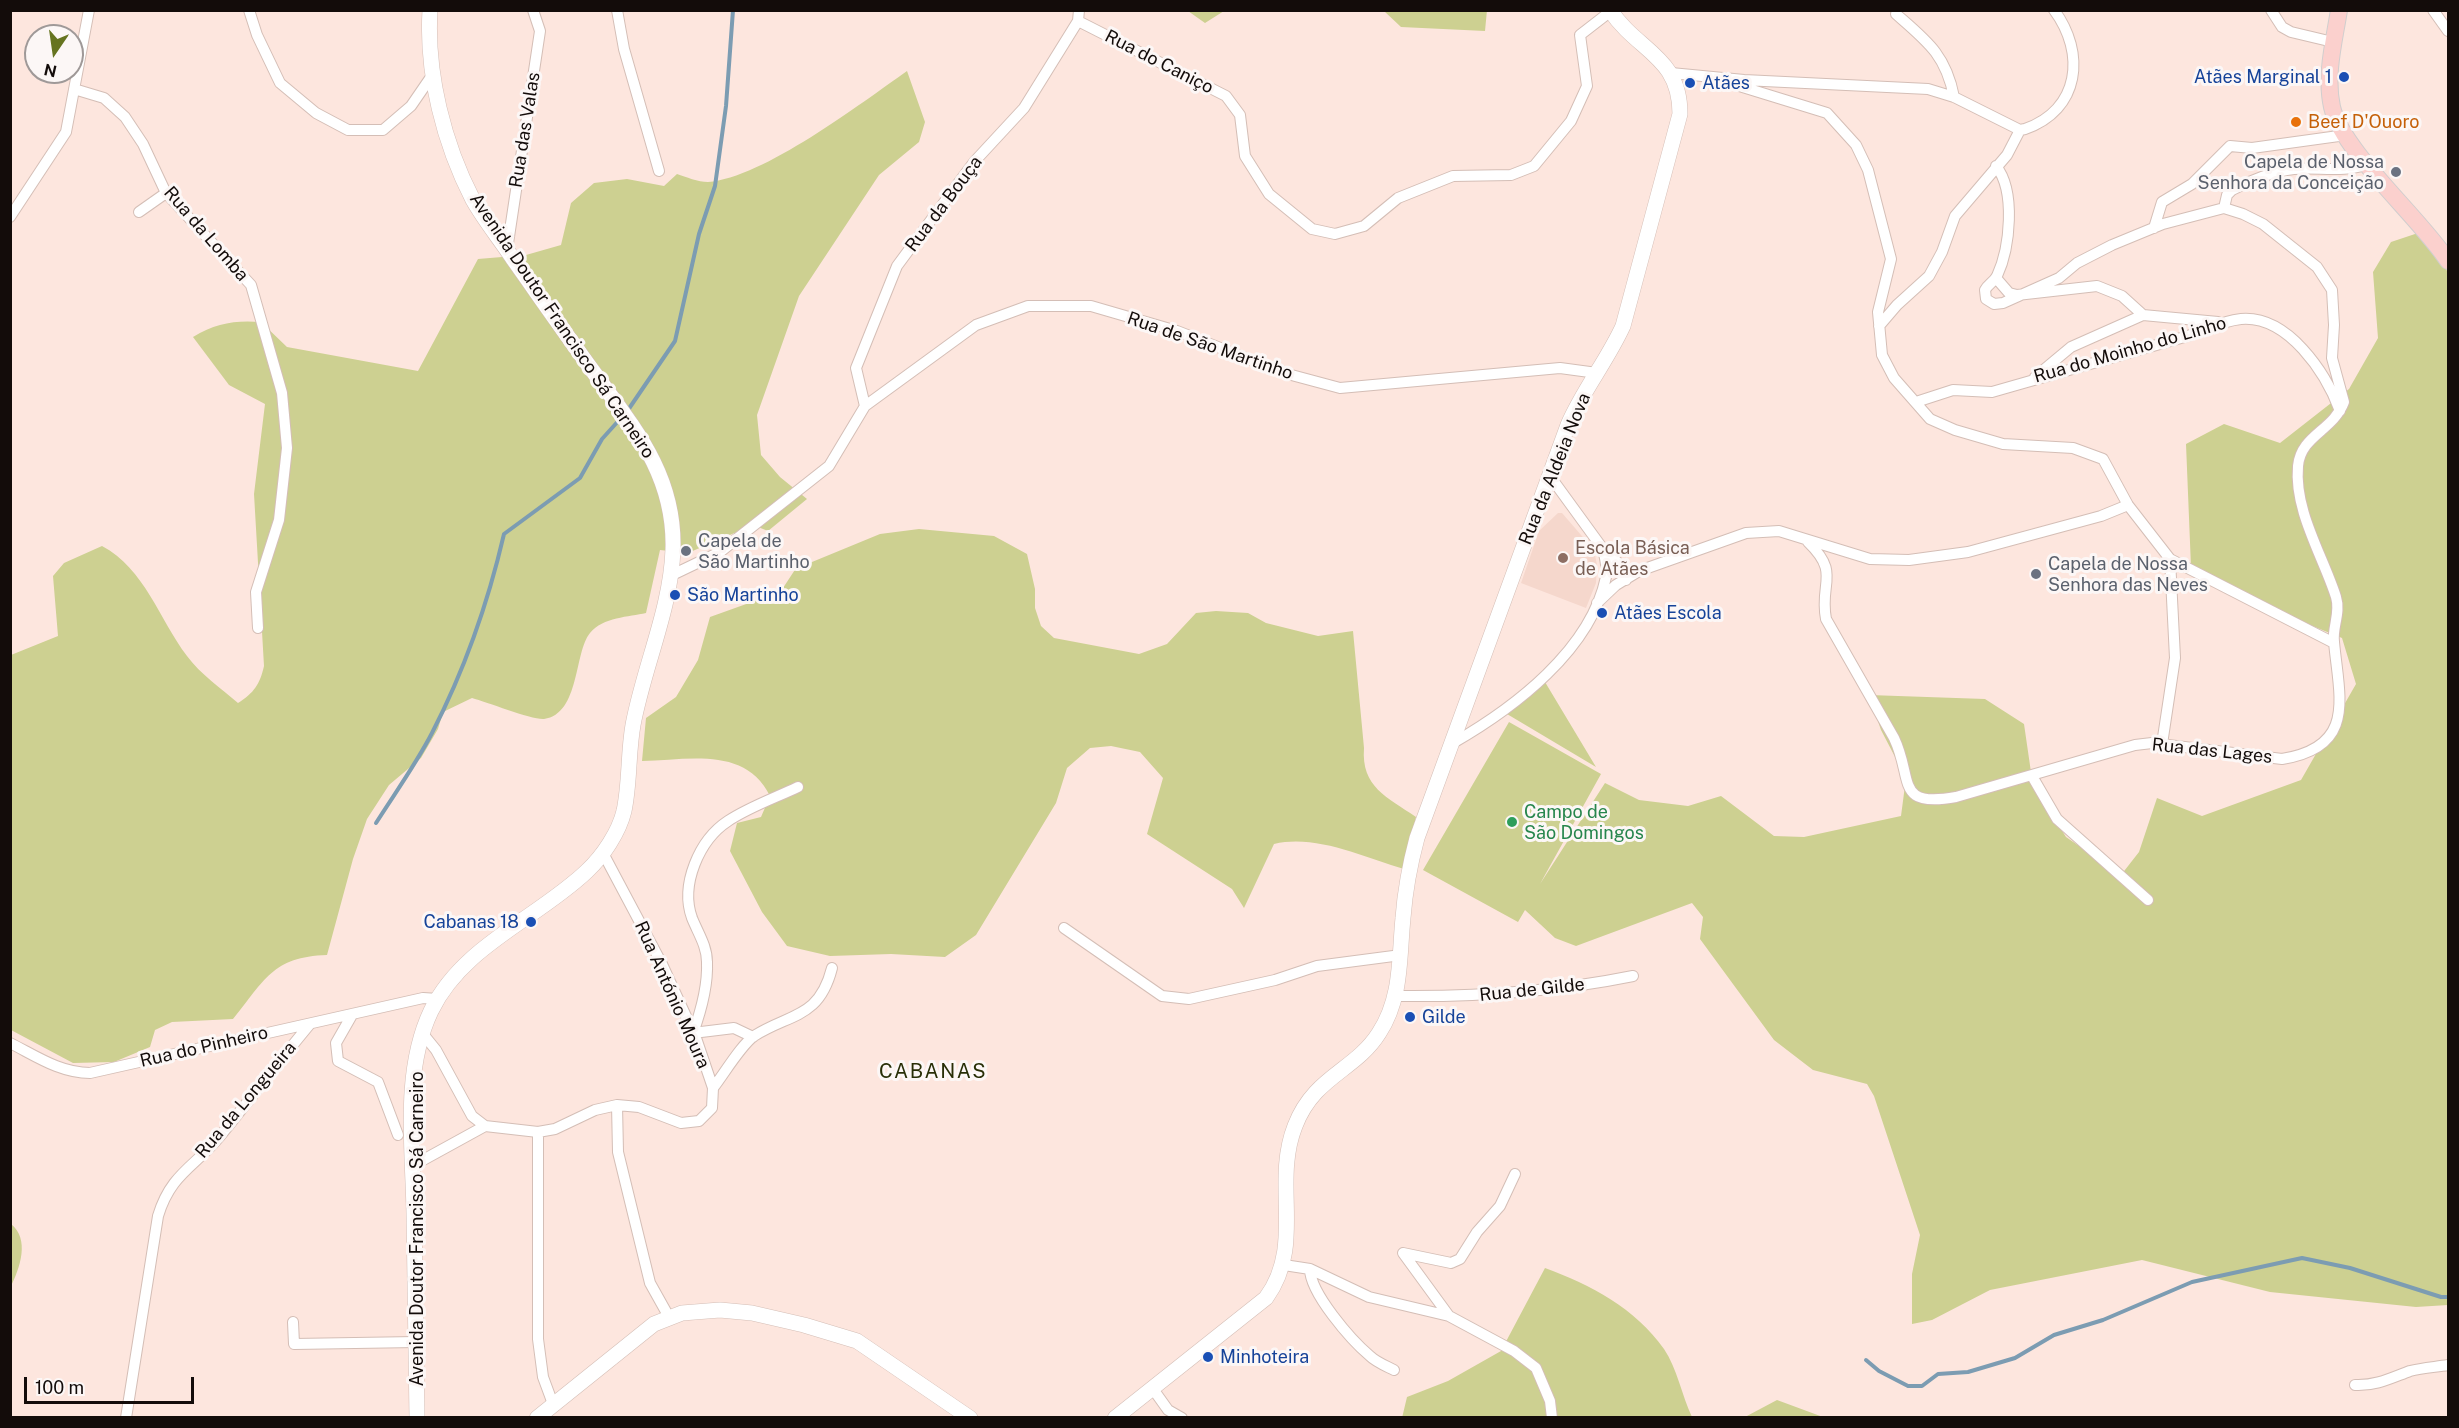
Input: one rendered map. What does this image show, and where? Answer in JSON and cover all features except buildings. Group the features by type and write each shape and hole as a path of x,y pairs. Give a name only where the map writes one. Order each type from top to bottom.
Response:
{"main road":[{"path":"2339,10 2330,77 2332,108 2346,135 2367,164 2448,261"}],"street":[{"path":"10,217 66,132 89,10"},
{"path":"249,10 257,35 280,83 316,113 348,130 383,130 411,106 433,74"},
{"name":"Avenida Doutor Francisco Sá Carneiro","path":"417,1418 413,1081 423,1034 438,999 465,966 578,879 603,853 624,814 633,727 648,659 663,615 670,576 673,529 666,488 646,444 557,322 475,203 450,148 433,74 429,34 430,10"},
{"name":"Rua das Valas","path":"507,250 540,32 533,10"},
{"path":"616,10 624,49 659,171"},
{"path":"1880,326 1897,305 1929,276 1942,252 1955,216 2007,155 2020,130 2056,111 2071,87 2070,43 2063,23 2054,10"},
{"path":"2271,10 2282,27 2291,32 2333,42"},
{"path":"2433,10 2448,31"},
{"name":"Rua do Caniço","path":"1079,16 1226,96 1240,115 1245,156 1269,194 1312,229 1335,234 1364,226 1398,198 1453,176 1511,175 1534,166 1571,121 1587,86 1580,35 1610,11"},
{"name":"Rua da Aldeia Nova","path":"1395,996 1400,976 1405,900 1417,838 1547,480 1577,405 1623,326 1680,114 1680,95 1671,73 1618,23 1610,11"},
{"path":"1896,14 1941,56 1954,97"},
{"name":"Rua da Bouça","path":"865,406 856,368 897,266 974,162 1024,108 1079,16"},
{"path":"1671,73 1928,89 1954,97 2020,130"},
{"path":"1710,77 1827,113 1856,145 1868,170 1891,259 1880,300 1882,355 1894,378 1930,419 1955,430 2003,444 2073,448 2103,459 2128,505 2170,559 2334,643"},
{"name":"Rua da Lomba","path":"74,89 104,98 125,117 143,144 166,193 251,285 282,393 287,448 279,519 256,592 258,628"},
{"path":"2154,228 2162,201 2192,184 2230,146 2252,148 2346,135"},
{"path":"2224,208 2224,201 2232,190 2276,173 2292,170 2355,169 2367,164"},
{"path":"1996,166 2006,184 2009,204 2006,251 1996,278 1985,290 1989,302 1998,304 2059,278 2077,263 2112,244 2154,228 2224,208 2263,224 2317,267 2332,290 2334,325 2332,358 2343,393 2340,411"},
{"path":"140,212 166,193"},
{"path":"1996,278 2009,293 2017,295 2097,286 2122,296 2143,315"},
{"name":"Rua de São Martinho","path":"670,576 720,552 829,466 865,406 976,325 1028,306 1091,306 1177,331 1284,373 1340,388 1560,368 1597,373"},
{"path":"2033,378 2071,347 2143,315 2219,322"},
{"name":"Rua do Moinho do Linho","path":"1916,402 1953,390 1992,392 2033,378 2169,341 2204,330 2219,322 2254,320 2269,324 2285,334 2313,363 2334,395 2340,411"},
{"name":"Rua das Lages","path":"1808,542 1824,557 1828,575 1824,607 1826,619 1894,738 1913,794 1926,800 1940,799 2032,776 2135,745 2162,744 2282,759 2301,755 2317,747 2333,731 2340,710 2341,684 2334,643 2338,606 2305,514 2298,468 2304,447 2336,420 2340,411"},
{"path":"1547,480 1555,483 1562,491 1621,575"},
{"path":"1603,549 1606,574 1610,584 1621,575 1639,571 1746,533 1779,531 1808,542 1875,560 1946,556 2101,516 2128,505"},
{"path":"2162,744 2175,658 2170,559"},
{"path":"1453,743 1482,727 1560,662 1573,648 1597,603 1606,574 1612,566 1621,575"},
{"path":"1597,603 1621,575"},
{"path":"2032,776 2057,819 2148,900"},
{"path":"753,1037 735,1028 693,1034 702,1008 707,962 704,944 692,916 688,893 696,860 714,835 727,822 798,787"},
{"name":"Rua António Moura","path":"603,853 662,964 693,1034 713,1088 712,1108 699,1121 681,1123 639,1107 616,1106"},
{"path":"1064,928 1162,996 1189,999 1275,980 1317,966 1401,955"},
{"path":"713,1088 753,1037 801,1015 822,994 832,968"},
{"name":"Rua de Gilde","path":"1395,996 1463,997 1532,992 1578,987 1633,976"},
{"path":"1115,1418 1266,1298 1277,1283 1284,1265 1287,1222 1285,1168 1295,1125 1314,1093 1330,1077 1366,1050 1379,1034 1395,996"},
{"name":"Rua do Pinheiro","path":"10,1043 53,1065 75,1073 90,1073 423,998 438,999"},
{"path":"352,1015 336,1042 338,1061 378,1082 398,1135"},
{"name":"Rua da Longueira","path":"126,1418 158,1216 164,1195 178,1176 221,1135 273,1066 310,1024"},
{"path":"423,1034 436,1050 472,1116 484,1126 538,1132 555,1129 595,1110 616,1106 618,1152 650,1283 669,1317"},
{"path":"414,1165 484,1126"},
{"path":"538,1132 538,1339 546,1412"},
{"path":"1449,1316 1402,1253 1451,1263 1460,1259 1477,1232 1500,1206 1515,1174"},
{"path":"1284,1265 1310,1269 1369,1297 1449,1316 1514,1351 1536,1368 1550,1401 1551,1418"},
{"path":"1310,1269 1310,1280 1337,1320 1371,1358 1394,1370"},
{"path":"546,1412 643,1331 669,1317 682,1313 720,1310 752,1313 857,1341 970,1418"},
{"path":"293,1322 294,1344 416,1342"},
{"path":"2355,1385 2368,1386 2390,1381 2410,1371 2448,1365"},
{"path":"1153,1389 1168,1410 1182,1418"}],"shaded area":[{"name":"Escola Básica de Atães","path":"1558,513 1562,513 1594,550 1597,565 1596,583 1586,608 1521,583 1539,531"}],"green space":[{"path":"1487,10 1485,31 1401,27 1384,11"},
{"path":"1188,11 1224,11 1205,23"},
{"path":"907,71 925,122 919,142 879,175 799,296 757,415 761,455 780,477 807,499 768,531 753,525 688,553 660,550 646,613 609,621 590,633 581,654 570,695 556,715 538,719 472,698 443,712 438,729 421,758 389,785 367,819 353,859 327,955 294,960 271,973 233,1019 172,1022 155,1030 150,1047 114,1062 73,1063 11,1030 11,655 58,636 53,576 64,563 102,546 117,556 140,581 192,663 238,703 252,692 264,666 254,494 265,404 229,385 193,337 210,328 226,324 261,322 287,347 418,371 478,259 526,255 561,245 571,203 594,183 627,179 664,186 677,174 708,182 756,168 838,120"},
{"path":"2427,230 2448,273 2448,1305 2416,1307 2270,1292 2142,1260 1990,1290 1932,1320 1912,1324 1912,1274 1920,1235 1874,1096 1867,1084 1813,1070 1774,1040 1700,939 1703,917 1692,903 1576,946 1555,938 1525,910 1518,922 1423,870 1509,722 1601,774 1540,884 1605,783 1639,800 1688,806 1721,796 1774,836 1804,837 1901,816 1906,778 1881,730 1869,695 1985,699 2024,724 2033,786 2066,837 2121,875 2139,852 2157,798 2202,816 2301,780 2356,684 2342,638 2261,605 2191,567 2186,444 2224,424 2280,443 2349,389 2378,338 2373,272 2391,242"},
{"path":"919,529 994,536 1027,554 1035,589 1035,608 1041,626 1054,638 1139,654 1167,644 1196,613 1216,611 1248,613 1266,623 1318,636 1353,631 1364,761 1367,772 1371,782 1378,790 1416,817 1404,869 1323,844 1290,842 1274,844 1244,908 1232,889 1147,834 1163,778 1140,752 1111,746 1090,748 1067,768 1056,803 976,935 945,957 891,954 830,956 787,946 762,912 730,851 737,823 761,817 770,796 759,780 746,769 731,763 696,758 642,761 646,718 676,697 698,660 710,617 763,598 783,588 802,559 812,562 880,534"},
{"path":"1545,682 1596,767 1507,714"},
{"path":"11,1224 20,1237 22,1254 11,1286"},
{"path":"1545,1268 1595,1290 1640,1321 1669,1357 1692,1417 1402,1418 1407,1397 1448,1381 1501,1351"},
{"path":"1777,1400 1823,1417 1745,1417"}],"waterway":[{"path":"626,413 675,341 699,234 715,186 726,106 733,10"},
{"path":"376,823 426,745 455,685 483,610 504,534 580,478 602,439 621,418"},
{"path":"1866,1360 1879,1371 1908,1386 1922,1386 1938,1374 1968,1372 2015,1358 2054,1335 2103,1320 2192,1282 2302,1258 2350,1268 2441,1297 2448,1297"}],"place":[{"name":"Atães Marginal 1","path":"2344,77"},
{"name":"Atães","path":"1690,83"},
{"name":"Beef D'Ouoro","path":"2296,122"},
{"name":"Capela de Nossa Senhora da Conceição","path":"2396,172"},
{"name":"Capela de São Martinho","path":"686,551"},
{"name":"Escola Básica de Atães","path":"1563,558"},
{"name":"Capela de Nossa Senhora das Neves","path":"2036,574"},
{"name":"São Martinho","path":"675,595"},
{"name":"Atães Escola","path":"1602,613"},
{"name":"Campo de São Domingos","path":"1512,822"},
{"name":"Cabanas 18","path":"531,922"},
{"name":"Gilde","path":"1410,1017"},
{"name":"Minhoteira","path":"1208,1357"}],"district":[{"name":"CABANAS","path":"933,1072"}]}
